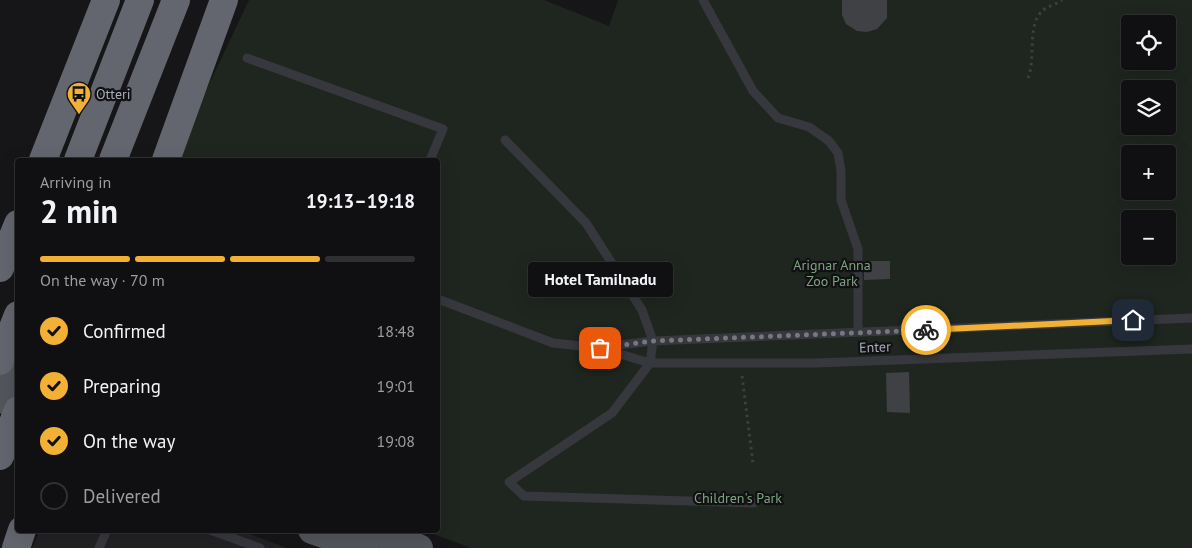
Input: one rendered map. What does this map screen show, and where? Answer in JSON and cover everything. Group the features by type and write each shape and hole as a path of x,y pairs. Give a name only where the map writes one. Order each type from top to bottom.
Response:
{"highway":[{"path":"44,158 106,0"},
{"path":"79,158 140,0"},
{"path":"114,158 176,0"},
{"path":"167,158 224,0"},
{"path":"0,268 15,231"},
{"path":"0,361 15,323"},
{"path":"0,456 15,416"},
{"path":"16,548 21,533"}],"main road":[{"path":"0,374 15,380"},
{"path":"0,398 15,406"},
{"path":"321,533 364,548"},
{"path":"379,533 419,548"}],"lane":[{"path":"703,0 753,91 778,118 808,127 829,141 838,153 841,171 841,200 858,249 858,332"},
{"path":"247,58 443,130 431,158"},
{"path":"505,140 586,223 642,310 653,341 650,363 612,414 509,482 524,496 754,503"},
{"path":"440,301 553,343 600,348 653,341 1192,318"},
{"name":"Enter","path":"600,348 650,363 816,363 1192,349"},
{"path":"99,548 106,533"},
{"path":"218,533 260,548"}],"path":[{"path":"1028,78 1033,58 1034,23 1042,10 1062,0"},
{"path":"740,363 754,464"}],"shaded area":[{"path":"39,533 247,533 287,548 32,548"}],"green space":[{"name":"Arignar Anna Zoo Park","path":"249,0 544,0 609,26 618,0 1192,0 1192,548 471,548 431,533 440,533 440,158 174,158"}],"building":[{"path":"842,0 887,0 887,18 877,29 867,32 857,31 846,24 842,15"},
{"path":"864,261 890,261 890,279 864,280"},
{"path":"909,372 910,413 887,412 886,373"}],"way so far":[{"path":"600,348 653,341 926,330"}],"place":[{"name":"Otteri","path":"79,115"},
{"name":"Hotel Tamilnadu","path":"600,348"}],"route":[{"path":"926,330 1133,320"}],"park label":[{"name":"Children's Park","path":"738,498"}]}
